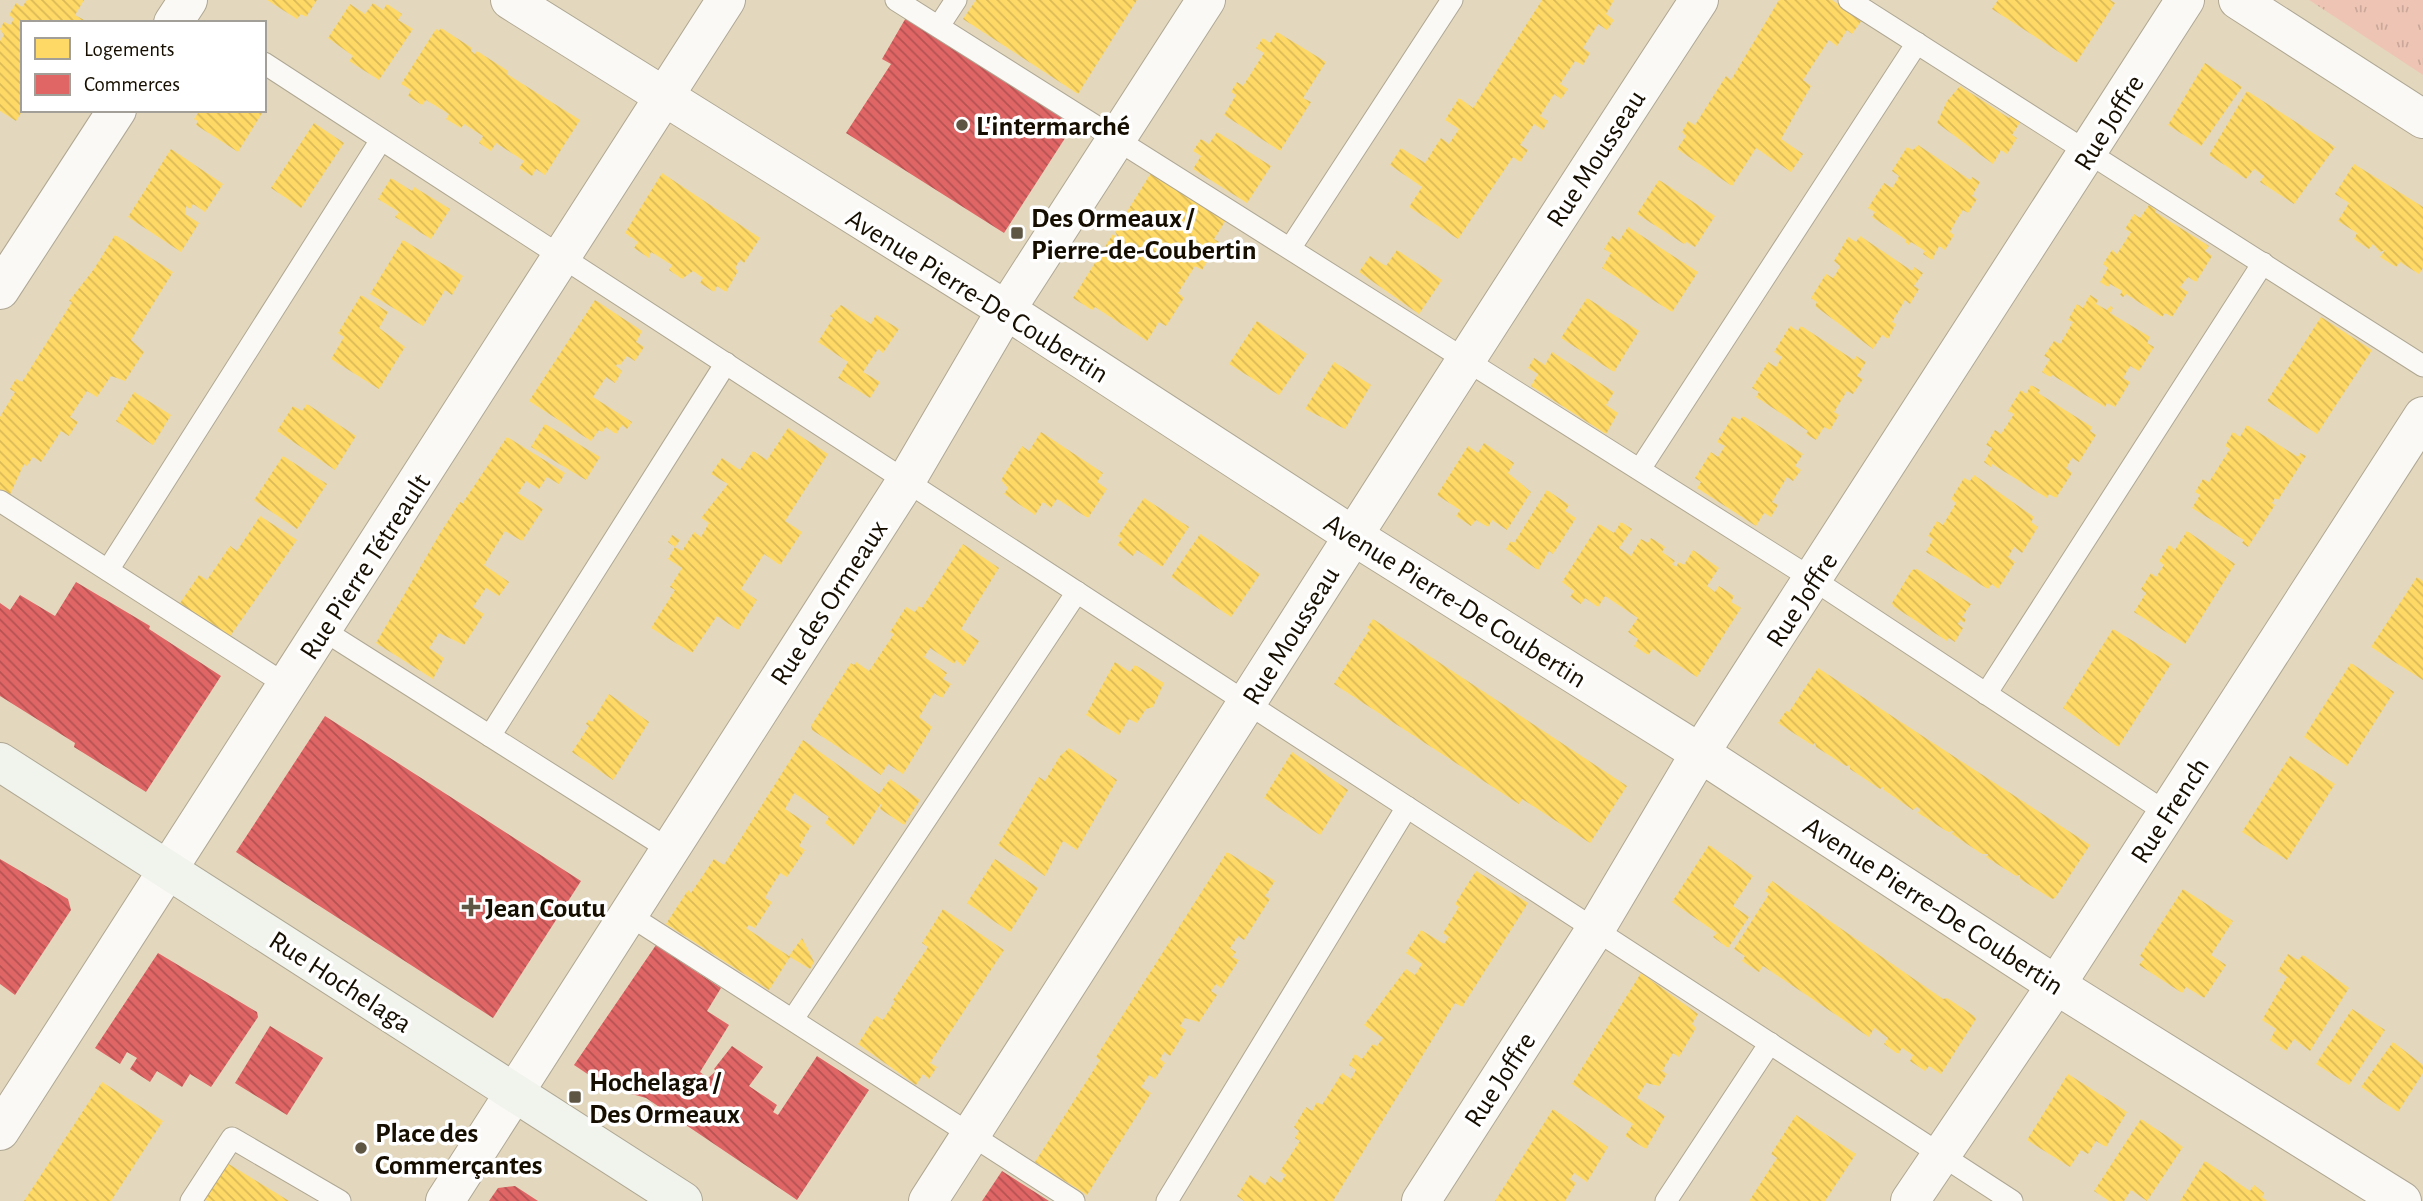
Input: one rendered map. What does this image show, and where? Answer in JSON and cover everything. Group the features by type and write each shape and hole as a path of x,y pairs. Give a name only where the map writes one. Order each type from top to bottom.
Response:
{"main road":[{"name":"Rue Hochelaga","path":"0,762 683,1201"}],"street":[{"name":"Avenue Pierre-De Coubertin","path":"510,0 1006,310 1352,535 1700,753 2056,985 2402,1201"},
{"name":"Rue Pierre Tétreault","path":"0,1131 726,0"},
{"name":"Rue des Ormeaux","path":"445,1201 906,481 1006,310 1206,0"},
{"name":"Rue Mousseau","path":"928,1201 1248,704 1464,357 1699,0"},
{"name":"Rue Joffre","path":"1421,1201 1595,930 1700,753 1814,580 2185,0"},
{"path":"2238,0 2423,119"},
{"path":"0,290 116,112"},
{"name":"Rue French","path":"1910,1201 2056,985 2423,416"}],"lane":[{"path":"896,0 1118,137 1814,580 2167,813"},
{"path":"939,26 956,0"},
{"path":"1291,247 1452,0"},
{"path":"1849,0 2423,366"},
{"path":"1640,469 1917,43"},
{"path":"266,64 2012,1201"},
{"path":"108,570 382,140"},
{"path":"1986,694 2263,263"},
{"path":"490,736 726,363"},
{"path":"0,501 288,686"},
{"path":"793,1019 1077,592"},
{"path":"323,630 670,850"},
{"path":"1167,1201 1407,807"},
{"path":"629,915 1074,1201"},
{"path":"1666,1201 1770,1043"},
{"path":"191,1201 232,1138 340,1201"}],"green space":[{"path":"2309,0 2423,0 2423,75"}],"building: Logements":[{"path":"27,0 84,0 75,15 84,20 21,21 22,112 16,121 0,111 0,41 4,35 0,29 4,22 10,25 14,19 9,15 16,3 22,7"},
{"path":"267,0 317,0 306,17 301,14 297,19"},
{"path":"976,0 1137,0 1078,94 963,19"},
{"path":"1542,0 1614,0 1606,14 1614,20 1607,30 1598,24 1583,48 1590,53 1583,65 1575,61 1560,84 1568,89 1561,99 1554,94 1540,116 1548,121 1543,130 1534,124 1520,145 1528,150 1520,162 1513,157 1458,239 1409,207 1422,187 1390,165 1401,148 1425,163 1441,138 1449,144 1459,129 1445,120 1459,98 1473,108"},
{"path":"1779,0 1832,0 1862,20 1852,34 1847,30 1837,46 1829,40 1803,80 1811,86 1781,139 1803,154 1791,172 1756,148 1732,186 1677,149 1686,136 1682,132 1688,121 1695,125 1726,76 1731,80"},
{"path":"1998,0 2110,0 2115,3 2076,63 1992,9"},
{"path":"373,3 383,10 387,4 402,14 398,20 413,29 379,80 349,61 353,56 328,38 350,4 365,14"},
{"path":"441,28 472,48 471,51 475,54 477,51 508,71 507,74 580,120 545,175 536,169 532,176 519,168 524,161 496,143 491,151 479,143 483,136 464,124 461,128 446,119 449,114 426,100 422,105 408,96 411,90 401,84 436,29 439,31"},
{"path":"1277,32 1326,62 1303,98 1311,102 1280,151 1224,115 1236,95 1231,92 1237,82 1243,86 1264,53 1256,48 1263,38 1270,43"},
{"path":"2205,63 2242,87 2201,146 2168,125"},
{"path":"1960,86 2009,118 2011,115 2021,121 2012,135 2017,138 2007,154 2001,150 1993,164 1937,123 1947,101"},
{"path":"2247,91 2335,147 2294,204 2260,182 2264,176 2254,169 2246,179 2209,155"},
{"path":"199,112 263,112 238,152 196,125 198,121 194,119"},
{"path":"314,123 344,143 301,208 271,188"},
{"path":"1217,132 1271,166 1247,203 1193,169 1201,156 1193,151 1201,139 1209,144"},
{"path":"1918,145 1970,180 1972,177 1980,182 1972,196 1977,199 1968,213 1963,210 1950,232 1954,235 1945,250 1939,246 1932,260 1923,254 1925,251 1911,242 1909,245 1906,240 1872,217 1875,212 1868,208 1884,183 1892,188 1896,182 1899,176 1892,171 1907,147 1913,150"},
{"path":"171,149 223,184 205,212 193,204 190,209 186,206 185,214 199,223 181,252 128,217"},
{"path":"2354,164 2423,207 2423,268 2419,274 2400,262 2396,267 2380,257 2385,250 2380,252 2373,244 2369,249 2354,239 2357,233 2338,221 2349,203 2335,194"},
{"path":"1154,168 1226,220 1214,239 1219,242 1202,270 1195,266 1178,293 1184,298 1166,326 1159,322 1147,341 1095,307 1092,310 1073,298 1113,234 1118,238 1115,231"},
{"path":"662,173 760,238 744,263 740,260 735,268 738,271 726,292 717,286 714,292 700,283 703,278 693,271 682,279 669,270 672,265 651,252 649,258 634,248 638,242 625,233"},
{"path":"391,178 412,191 414,187 450,209 431,239 395,217 399,212 378,199"},
{"path":"1659,180 1715,216 1695,247 1686,242 1684,244 1637,214"},
{"path":"2149,205 2155,212 2209,246 2205,251 2212,256 2196,282 2188,277 2180,287 2188,292 2172,317 2165,313 2162,317 2126,294 2123,297 2120,295 2122,291 2110,284 2108,287 2100,282 2108,268 2103,264 2112,250 2117,254 2131,232 2125,229 2134,214 2140,218"},
{"path":"1628,227 1698,272 1672,312 1602,268 1611,253 1604,249 1612,236 1619,241"},
{"path":"115,235 173,272 131,340 144,352 125,381 111,376 97,397 87,391 70,417 78,422 69,436 61,431 41,462 33,457 27,466 24,464 7,501 0,496 0,417 15,392 10,389 16,379 22,382 72,302 69,301 94,269"},
{"path":"1860,236 1912,271 1914,267 1923,273 1914,286 1919,289 1910,304 1905,300 1892,322 1896,324 1888,339 1882,335 1873,349 1815,306 1817,302 1811,298 1826,274 1833,278 1837,272 1840,266 1834,261 1848,237 1856,242"},
{"path":"403,240 463,276 452,295 445,290 423,326 370,294"},
{"path":"1397,250 1442,280 1419,314 1359,272 1370,256 1386,266"},
{"path":"361,295 388,312 379,328 405,347 379,389 331,359 344,337 338,333"},
{"path":"2090,295 2098,300 2096,304 2107,310 2110,306 2113,308 2110,313 2150,337 2147,343 2154,347 2139,371 2130,366 2123,378 2130,382 2115,407 2107,403 2105,407 2052,375 2050,377 2042,372 2050,359 2044,356 2054,341 2060,344 2073,322 2068,320 2077,304 2083,308"},
{"path":"1587,298 1639,331 1614,372 1561,338"},
{"path":"595,300 642,331 636,342 644,347 635,361 627,356 620,365 617,364 622,371 615,383 606,377 593,397 632,422 627,429 622,425 616,434 606,427 602,432 599,430 591,441 529,401"},
{"path":"841,305 871,324 876,315 899,329 883,353 878,349 863,372 880,382 870,398 838,378 848,362 818,342 833,318 830,316"},
{"path":"2321,317 2372,350 2317,434 2267,401"},
{"path":"1257,321 1307,354 1279,395 1229,364"},
{"path":"1790,326 1798,331 1801,326 1854,360 1856,356 1866,362 1857,376 1863,379 1853,394 1847,391 1834,412 1839,415 1830,430 1824,427 1816,440 1806,434 1808,431 1756,397 1759,392 1752,388 1768,362 1776,367 1782,357 1774,352"},
{"path":"1552,352 1614,392 1606,405 1618,413 1606,434 1531,386 1538,374 1528,368 1534,358 1545,365"},
{"path":"1334,362 1371,385 1345,429 1305,409"},
{"path":"2031,385 2040,390 2038,393 2092,427 2090,431 2096,435 2079,462 2072,458 2066,468 2072,473 2056,498 2049,494 2047,498 1992,464 1991,467 1984,462 1992,448 1986,445 1995,430 2001,434 2014,414 2008,411 2021,390 2026,394"},
{"path":"134,392 171,415 153,445 116,421"},
{"path":"307,404 356,436 335,470 277,431 293,406 302,411"},
{"path":"1733,416 1740,420 1743,416 1803,454 1795,466 1801,470 1793,481 1787,477 1772,502 1778,505 1771,517 1764,513 1756,526 1697,488 1701,482 1695,478 1711,452 1718,457 1725,446 1717,442"},
{"path":"545,424 600,457 586,480 531,447"},
{"path":"2247,425 2298,457 2300,453 2306,456 2278,500 2275,498 2272,503 2275,505 2248,547 2242,543 2244,540 2192,508 2200,495 2195,492 2203,479 2209,482 2230,449 2225,446 2233,432 2240,437"},
{"path":"788,428 828,454 785,521 802,532 780,565 764,554 741,589 757,600 738,630 717,616 692,653 651,628 675,590 670,587 682,568 668,559 675,547 682,551 694,532 701,537 709,523 701,518 728,484 711,474 722,458 740,470 753,451 767,460"},
{"path":"1041,432 1103,473 1097,482 1107,489 1088,518 1057,499 1051,508 1043,502 1035,515 1004,494 1008,488 1001,480 1022,446 1029,451"},
{"path":"507,437 565,473 559,484 547,477 539,489 526,481 518,493 543,509 522,541 505,531 484,565 509,582 499,596 486,588 473,607 484,614 464,645 439,633 429,648 444,658 433,679 376,643 439,535 460,502 464,504"},
{"path":"1484,443 1514,463 1508,473 1531,492 1507,530 1492,520 1488,527 1476,520 1471,526 1456,516 1460,510 1437,495 1468,446 1478,453"},
{"path":"283,456 327,484 297,529 254,500"},
{"path":"1974,475 2034,517 2031,522 2038,527 2022,553 2014,547 2008,557 2015,562 1998,589 1992,584 1988,589 1926,552 1933,539 1928,536 1937,521 1943,525 1956,503 1951,499 1964,478 1970,481"},
{"path":"1547,490 1569,505 1565,511 1576,518 1553,554 1549,551 1538,570 1506,549 1511,541 1514,543"},
{"path":"1144,498 1189,527 1162,567 1137,550 1133,556 1117,545 1122,539 1118,536"},
{"path":"260,516 297,540 226,642 176,609 199,575 207,580 230,546 237,551"},
{"path":"1621,522 1632,529 1619,548 1631,556 1641,539 1648,543 1651,538 1665,547 1662,552 1675,561 1672,564 1676,567 1679,562 1684,565 1693,550 1719,568 1707,586 1715,592 1719,586 1734,596 1731,602 1741,608 1697,677 1653,649 1648,655 1634,646 1638,639 1628,632 1638,618 1605,596 1598,607 1585,598 1581,604 1570,597 1574,591 1562,582 1599,524 1614,533"},
{"path":"2187,531 2235,564 2185,644 2134,612 2146,593 2141,589 2151,573 2156,577 2164,565 2159,561 2169,545 2175,550"},
{"path":"1200,534 1260,574 1231,617 1171,577"},
{"path":"672,535 680,540 675,547 668,542"},
{"path":"963,544 999,568 961,629 979,641 963,666 956,660 954,664 930,648 924,657 947,673 943,679 951,684 942,698 934,693 919,717 932,727 903,774 888,764 881,775 812,730 811,726 851,663 854,665 856,662 869,671 894,634 890,632 906,607 915,612 919,606 922,608"},
{"path":"1917,569 1971,604 1962,617 1966,619 1964,623 1960,620 1958,624 1963,628 1955,642 1949,638 1947,641 1893,606 1892,603 1912,570"},
{"path":"2417,577 2423,581 2423,680 2371,647"},
{"path":"1373,619 1627,786 1590,843 1522,799 1519,804 1334,684 1370,629 1367,628"},
{"path":"2113,629 2171,664 2118,747 2063,708"},
{"path":"1115,662 1130,672 1135,665 1164,683 1153,707 1146,709 1137,723 1129,719 1119,735 1086,715"},
{"path":"2351,663 2394,692 2347,766 2304,737"},
{"path":"1818,668 2090,845 2055,898 2052,899 2020,879 2020,875 2016,876 1986,857 1988,854 1982,854 1952,834 1953,831 1948,832 1918,813 1920,809 1916,807 1913,810 1884,790 1884,786 1880,789 1850,769 1850,765 1846,766 1816,747 1815,743 1812,745 1778,723 1786,711 1789,712"},
{"path":"609,694 649,722 613,780 572,752 589,726 586,724 588,720 592,722"},
{"path":"803,740 879,794 890,779 920,800 904,825 880,809 882,802 853,846 825,823 829,817 794,793 785,809 811,826 799,846 805,850 787,877 780,873 765,898 772,902 755,928 749,925 746,928 789,956 802,938 814,962 810,969 790,957 769,990 666,924 688,890 691,893 714,859 724,865"},
{"path":"1069,748 1117,780 1077,850 1063,841 1045,876 998,845 1039,777 1045,781 1060,756"},
{"path":"1292,752 1348,790 1320,835 1264,798"},
{"path":"2290,756 2335,784 2287,860 2242,832"},
{"path":"1709,845 1753,876 1733,906 1749,917 1728,948 1713,937 1717,933 1672,902"},
{"path":"1227,852 1275,881 1265,896 1270,899 1244,940 1238,936 1230,948 1236,952 1232,957 1239,960 1221,988 1216,984 1211,991 1217,995 1199,1022 1185,1018 1180,1026 1186,1030 1170,1056 1164,1052 1160,1059 1165,1063 1155,1079 1149,1075 1141,1087 1151,1093 1087,1195 1035,1162 1100,1060 1096,1057"},
{"path":"995,859 1038,888 1010,932 967,903"},
{"path":"1476,871 1528,903 1462,1007 1455,1003 1333,1201 1244,1201 1237,1196 1250,1175 1265,1185 1270,1176 1280,1183 1286,1175 1280,1171 1300,1141 1295,1138 1299,1131 1294,1127 1306,1107 1312,1111 1317,1102 1322,1105 1342,1073 1351,1079 1356,1070 1349,1065 1355,1054 1362,1059 1373,1044 1377,1046 1383,1038 1364,1025 1406,969 1415,975 1422,964 1406,953 1421,930 1444,944 1449,937 1443,933 1459,907 1455,904"},
{"path":"1772,881 1943,999 1947,998 1974,1016 1976,1019 1941,1074 1929,1066 1925,1071 1910,1061 1913,1055 1902,1048 1898,1054 1884,1044 1888,1038 1874,1028 1869,1037 1763,966 1759,972 1742,961 1745,956 1734,949 1769,894 1765,891"},
{"path":"2183,889 2233,921 2211,955 2226,965 2204,998 2186,987 2182,993 2139,965 2144,959 2140,956"},
{"path":"943,909 1004,950 930,1063 937,1067 929,1079 923,1074 916,1085 858,1044 876,1016 883,1020 895,1001 893,1000 928,947 922,943"},
{"path":"2288,954 2298,960 2303,955 2349,988 2310,1051 2294,1039 2286,1051 2270,1040 2276,1029 2262,1020 2287,977 2278,971"},
{"path":"1641,973 1698,1014 1692,1024 1696,1028 1679,1057 1673,1053 1662,1071 1667,1074 1659,1086 1646,1083 1637,1098 1665,1116 1646,1149 1625,1136 1633,1124 1572,1084"},
{"path":"2352,1009 2385,1030 2349,1085 2316,1064"},
{"path":"2393,1042 2423,1065 2423,1073 2398,1112 2361,1087"},
{"path":"2068,1074 2127,1112 2106,1147 2096,1141 2088,1154 2081,1150 2070,1167 2027,1140"},
{"path":"102,1082 163,1121 111,1201 24,1201"},
{"path":"1553,1109 1608,1147 1587,1182 1574,1173 1570,1179 1576,1183 1565,1201 1495,1201"},
{"path":"1796,1115 1856,1154 1825,1201 1749,1201 1777,1158 1771,1154"},
{"path":"2141,1119 2183,1147 2147,1201 2131,1190 2124,1201 2109,1201 2094,1191"},
{"path":"2205,1161 2250,1191 2254,1185 2264,1193 2262,1197 2267,1201 2180,1201"},
{"path":"227,1163 289,1201 207,1201 204,1197"}],"building: Commerces":[{"name":"L'intermarché","path":"911,9 1078,118 1004,233 846,133 891,64 882,59"},
{"path":"76,582 150,626 149,629 221,676 146,792 0,696 0,603 10,610 20,595 55,616"},
{"path":"325,716 581,881 493,1018 236,852"},
{"path":"0,859 68,899 71,910 15,995 0,984"},
{"path":"656,945 721,988 707,1011 729,1025 700,1072 708,1078 716,1071 714,1069 732,1046 763,1067 749,1086 777,1105 773,1112 778,1115 817,1056 869,1090 797,1200 646,1098 607,1087 574,1065"},
{"path":"158,953 257,1012 258,1017 211,1087 190,1074 182,1087 157,1071 150,1082 130,1069 137,1058 127,1052 120,1064 95,1048"},
{"path":"270,1026 323,1058 287,1115 235,1083"},
{"path":"1002,1171 1049,1201 982,1201"},
{"path":"515,1186 538,1201 489,1201 498,1188"}],"place":[{"name":"L'intermarché","path":"962,125"},
{"name":"Des Ormeaux / Pierre-de-Coubertin","path":"1017,233"},
{"name":"Jean Coutu","path":"471,907"},
{"name":"Hochelaga / Des Ormeaux","path":"575,1097"},
{"name":"Place des Commerçantes","path":"361,1148"}]}
